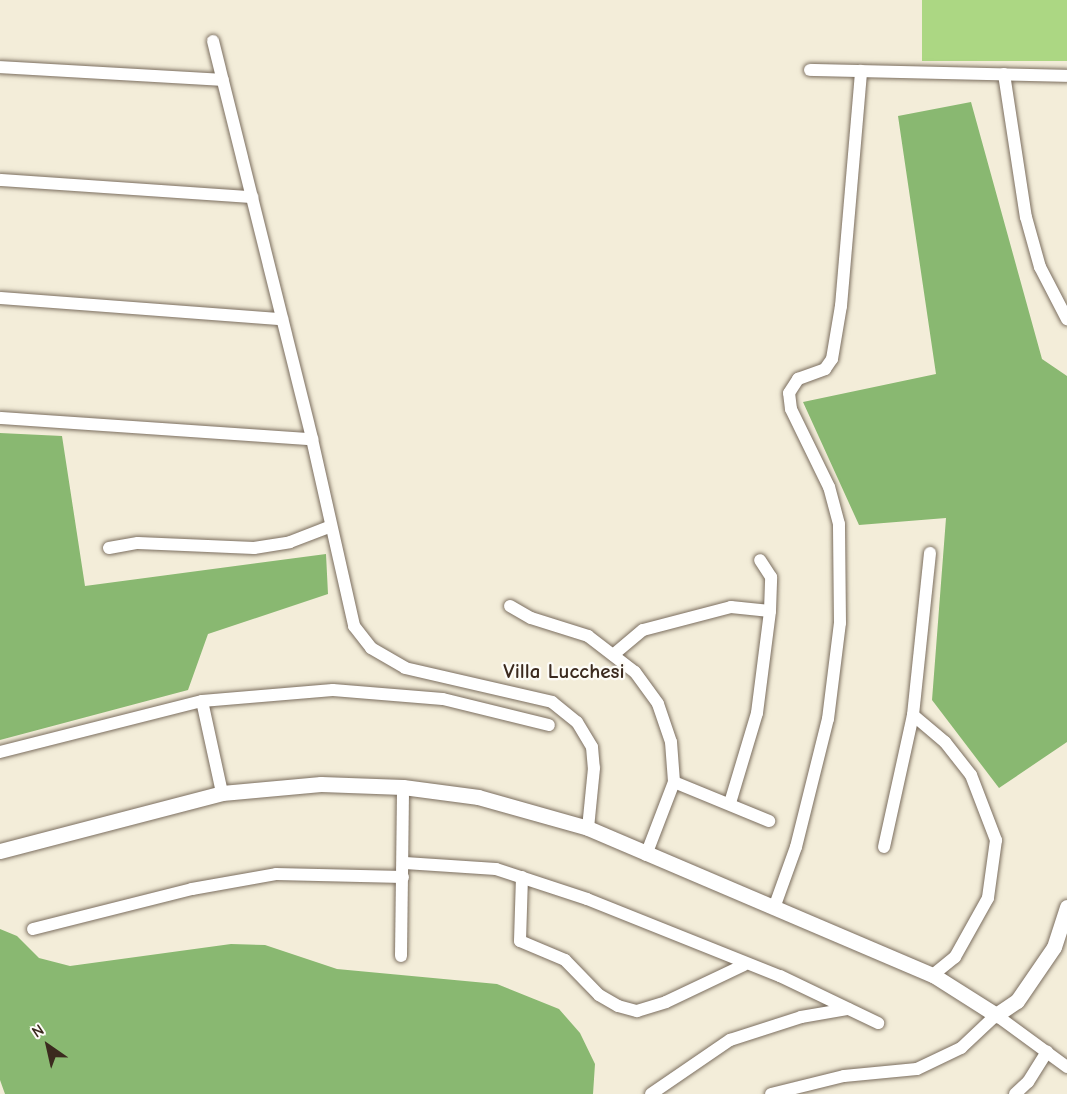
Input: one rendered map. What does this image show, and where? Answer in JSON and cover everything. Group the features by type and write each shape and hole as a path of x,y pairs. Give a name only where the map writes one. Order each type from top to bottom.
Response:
{"street":[{"path":"213,41 312,439 329,527 354,626 371,648 405,668 552,702 577,722 592,747 594,768 588,828"},
{"path":"0,67 223,80"},
{"path":"810,70 1067,76"},
{"path":"774,908 796,847 828,719 840,622 839,524 820,464 790,409 789,393 798,379 825,369 832,359 841,306 861,71"},
{"path":"1004,74 1026,216 1040,267 1067,319"},
{"path":"0,180 252,196"},
{"path":"0,298 282,319"},
{"path":"0,418 312,439"},
{"path":"109,548 138,543 254,548 290,542 329,527"},
{"path":"884,847 912,715 930,553"},
{"path":"730,803 757,713 771,611 771,576 760,560"},
{"path":"510,606 531,618 588,636 635,672 658,704 671,742 674,782 646,855"},
{"path":"613,656 643,630 731,607 771,611"},
{"path":"0,752 202,701 333,690 443,699 549,724"},
{"path":"202,701 222,793"},
{"path":"912,715 945,742 971,775 996,840 988,897 955,957 933,975"},
{"path":"674,782 730,803 769,821"},
{"path":"0,851 222,793 321,784 403,787 478,797 588,828 646,855 933,975 1066,1063"},
{"path":"401,956 405,863 403,787"},
{"path":"405,863 496,869 522,877 587,899 744,965 780,976 878,1023"},
{"path":"33,929 192,889 276,874 403,877"},
{"path":"522,877 520,941 565,960 599,995 618,1006 637,1011 666,1002 744,965"},
{"path":"771,1094 844,1076 917,1069 961,1048 996,1015 1017,1001 1054,947 1067,907"},
{"path":"651,1094 730,1040 801,1017 848,1009"},
{"path":"1015,1094 1028,1082 1047,1052"}],"green space":[{"path":"922,0 1067,0 1067,61 922,61"},
{"path":"971,102 1042,359 1067,376 1067,742 999,788 932,700 946,518 859,525 803,402 936,374 898,116"},
{"path":"0,433 62,436 85,586 326,554 328,594 208,634 188,690 0,740"},
{"path":"0,929 17,936 39,958 70,966 231,944 265,945 337,969 497,984 559,1009 580,1033 595,1064 593,1094 5,1094 0,1080"}],"district":[{"name":"Villa Lucchesi","path":"564,671"}]}
